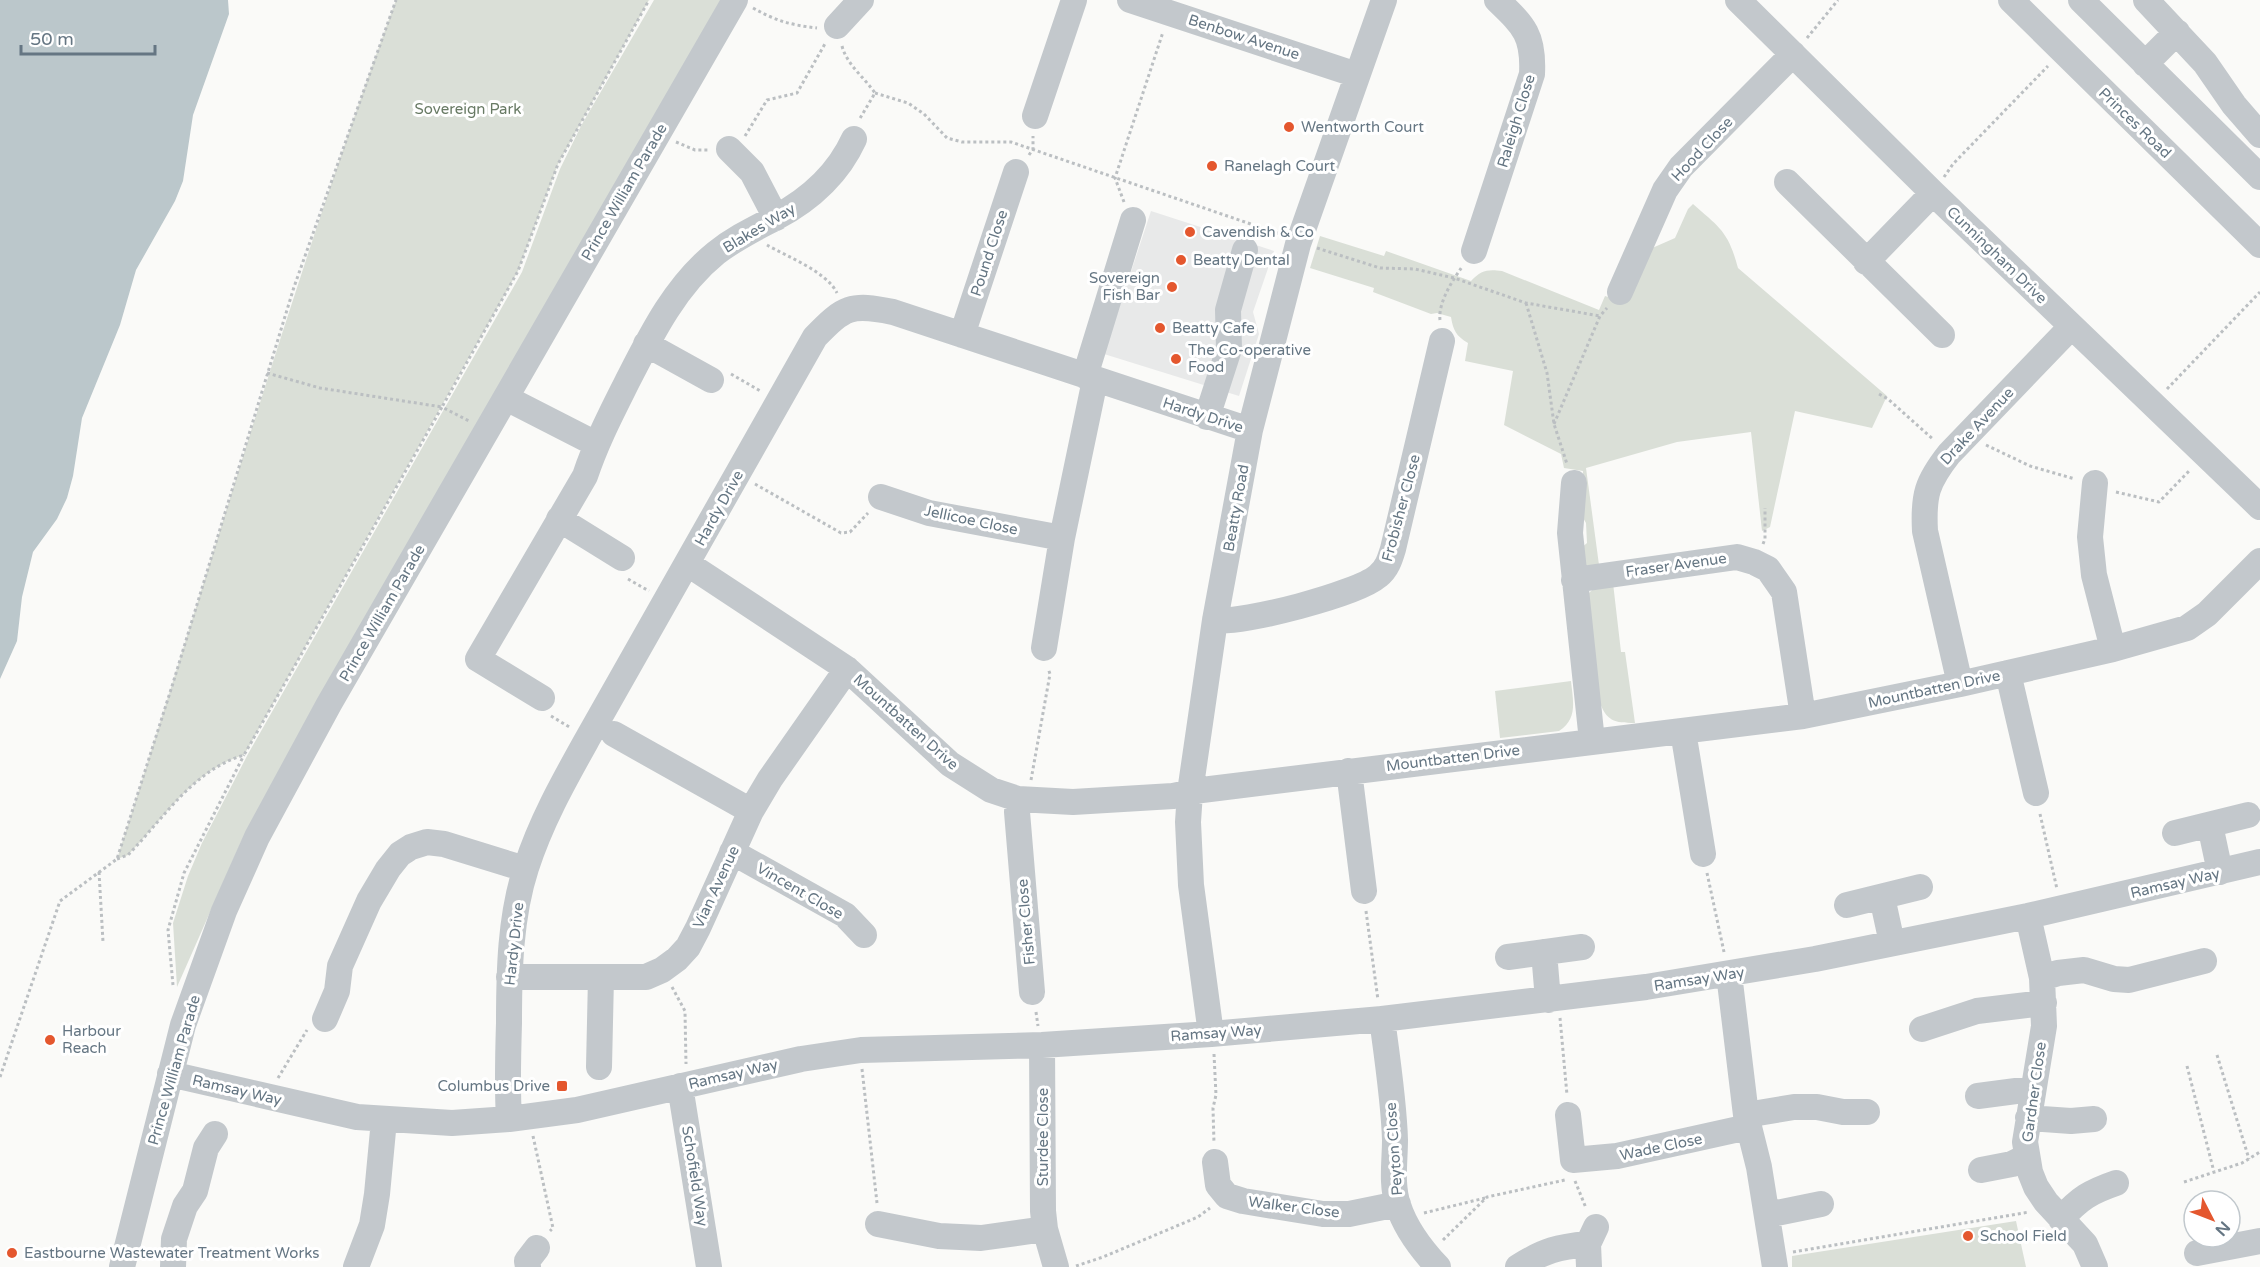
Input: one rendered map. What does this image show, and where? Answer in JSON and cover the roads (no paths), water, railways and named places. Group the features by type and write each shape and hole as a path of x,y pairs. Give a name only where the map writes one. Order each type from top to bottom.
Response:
{"street":[{"path":"837,26 861,0"},
{"path":"1035,116 1074,0"},
{"name":"Benbow Avenue","path":"1130,0 1172,6 1357,75"},
{"name":"Beatty Road","path":"1210,1034 1190,874 1188,822 1190,792 1215,620 1250,430 1298,244 1384,0"},
{"name":"Raleigh Close","path":"1474,251 1532,74 1533,55 1529,36 1518,20 1497,0"},
{"name":"Cunningham Drive","path":"1738,0 1933,193 2260,507"},
{"name":"Princes Road","path":"2011,0 2260,245"},
{"path":"2081,0 2260,177"},
{"path":"2146,0 2205,63 2234,105 2260,135"},
{"name":"Prince William Parade","path":"122,1267 183,1025 216,933 257,837 329,704 658,134 741,2"},
{"path":"2145,64 2177,32"},
{"name":"Hood Close","path":"1620,292 1665,190 1681,167 1793,54"},
{"name":"Blakes Way","path":"542,698 478,659 585,476 596,444 663,313 686,284 715,254 741,235 800,204 821,186 845,158 854,139"},
{"path":"729,149 752,172 776,218"},
{"name":"Pound Close","path":"962,335 1016,172"},
{"path":"1787,182 1942,335"},
{"path":"1866,262 1933,193"},
{"path":"1044,648 1090,378 1132,220"},
{"path":"1207,417 1229,349 1228,310 1245,250"},
{"name":"Hardy Drive","path":"519,1118 509,976 516,907 525,869 554,798 601,735 666,601 815,337 832,320 848,310 866,306 893,312 1250,430"},
{"name":"Drake Avenue","path":"1960,684 1925,531 1926,490 1933,474 1949,454 2071,327"},
{"name":"Frobisher Close","path":"1215,620 1262,617 1364,586 1387,566 1442,341"},
{"path":"646,344 711,380"},
{"path":"506,398 596,444"},
{"path":"1574,483 1570,533 1592,741"},
{"path":"2095,483 2090,537 2094,575 2113,649"},
{"name":"Jellicoe Close","path":"881,497 929,513 1062,538"},
{"path":"559,519 622,558"},
{"name":"Fraser Avenue","path":"1574,579 1737,557 1768,569 1784,592 1803,716"},
{"name":"Mountbatten Drive","path":"688,564 847,669 950,764 991,790 1023,799 1073,802 1173,796 1349,771 1803,716 1960,684 2113,649 2187,628 2207,614 2260,561"},
{"name":"Vian Avenue","path":"509,976 646,977 662,970 677,959 698,928 751,811 770,779 847,669"},
{"path":"2008,673 2036,793"},
{"path":"1683,731 1703,854"},
{"path":"601,735 751,811"},
{"path":"1349,771 1364,891"},
{"name":"Fisher Close","path":"1023,799 1017,812 1032,992"},
{"path":"2175,833 2248,815"},
{"path":"2210,825 2220,872"},
{"path":"325,1019 337,991 340,966 344,955 369,901 400,854 411,847 427,842 444,844 525,869"},
{"name":"Vincent Close","path":"732,852 845,915 864,935"},
{"name":"Ramsay Way","path":"170,1074 357,1117 452,1123 519,1118 577,1110 801,1059 861,1050 1042,1045 1210,1034 1382,1019 1554,999 1729,974 2028,916 2260,862"},
{"path":"1847,905 1920,887"},
{"path":"1882,897 1892,943"},
{"name":"Gardner Close","path":"2028,916 2043,991 2044,1026 2028,1118 2026,1157 2036,1187 2085,1244 2095,1267"},
{"path":"1508,957 1582,947"},
{"path":"1544,952 1554,999"},
{"path":"1922,1029 2043,991 2058,973 2084,970 2114,979 2129,980 2204,961"},
{"path":"1729,974 1747,1121 1759,1167 1774,1261"},
{"path":"599,1067 601,977"},
{"name":"Peyton Close","path":"1382,1019 1395,1139 1393,1172 1400,1210 1433,1262"},
{"name":"Sturdee Close","path":"1042,1045 1045,1229 1056,1267"},
{"name":"Schofield Way","path":"680,1086 709,1267"},
{"path":"1978,1095 2007,1091 2032,1091"},
{"name":"Wade Close","path":"1568,1114 1574,1169 1794,1107 1867,1112"},
{"path":"2028,1118 2070,1121 2094,1119"},
{"path":"356,1267 372,1226 384,1120"},
{"path":"173,1267 174,1239 185,1206 195,1191 206,1148 215,1134"},
{"path":"1981,1170 2012,1164 2026,1157"},
{"name":"Walker Close","path":"1215,1162 1218,1185 1227,1196 1243,1201 1323,1214 1400,1210"},
{"path":"2054,1210 2073,1205 2091,1191 2115,1182"},
{"path":"1767,1215 1821,1204"},
{"path":"878,1224 939,1236 981,1238 1045,1229"},
{"path":"2197,1253 2260,1241"},
{"path":"1518,1267 1536,1256 1559,1247 1591,1246"}],"place":[{"name":"Wentworth Court","path":"1289,127"},
{"name":"Ranelagh Court","path":"1212,166"},
{"name":"Cavendish & Co","path":"1190,232"},
{"name":"Beatty Dental","path":"1181,260"},
{"name":"Sovereign Fish Bar","path":"1172,287"},
{"name":"Beatty Cafe","path":"1160,328"},
{"name":"The Co-operative Food","path":"1176,359"},
{"name":"Harbour Reach","path":"50,1040"},
{"name":"Columbus Drive","path":"562,1086"},
{"name":"School Field","path":"1968,1236"},
{"name":"Eastbourne Wastewater Treatment Works","path":"12,1253"}],"park label":[{"name":"Sovereign Park","path":"468,109"}]}
